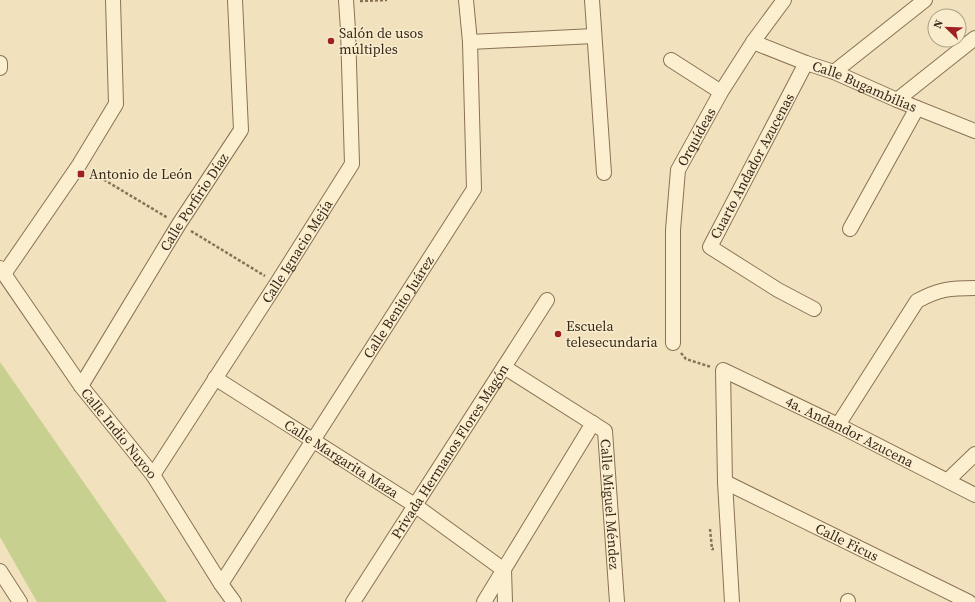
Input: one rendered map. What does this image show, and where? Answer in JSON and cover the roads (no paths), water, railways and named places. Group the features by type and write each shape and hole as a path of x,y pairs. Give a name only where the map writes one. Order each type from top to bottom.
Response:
{"street":[{"path":"2,271 78,165 116,104 113,0"},
{"name":"Calle Porfirio Díaz","path":"80,386 179,224 241,130 235,0"},
{"name":"Calle Benito Juárez","path":"221,584 474,189 470,42 466,0"},
{"path":"592,0 604,173"},
{"name":"Orquídeas","path":"673,343 673,230 678,170 721,92 753,42 784,0"},
{"path":"834,72 924,0"},
{"name":"Calle Ignacio Mejía","path":"153,475 277,284 352,164 346,1"},
{"path":"470,42 594,36"},
{"path":"897,100 975,38"},
{"name":"Calle Bugambilias","path":"753,42 806,63 834,72 897,100 975,131"},
{"path":"671,60 721,92"},
{"path":"0,63 0,68"},
{"name":"Cuarto Andador Azucenas","path":"806,63 710,248 778,290 814,309"},
{"path":"850,229 917,108"},
{"name":"Calle Indio Nuyoo","path":"2,271 80,386 153,475 221,584 234,602"},
{"path":"838,425 917,301 930,294 951,288 975,288"},
{"name":"Privada Hermanos Flores Magón","path":"353,602 547,300"},
{"name":"Calle Miguel Méndez","path":"504,367 605,431 617,602"},
{"name":"4a. Andandor Azucena","path":"725,482 723,370 838,425 975,495"},
{"name":"Calle Margarita Maza","path":"215,378 416,506 504,570"},
{"path":"484,602 593,424"},
{"path":"948,480 975,454"},
{"path":"725,482 732,602"},
{"name":"Calle Ficus","path":"725,482 969,602"},
{"path":"504,570 505,602"},
{"path":"0,571 20,602"}],"place":[{"name":"Salón de usos múltiples","path":"331,41"},
{"name":"Antonio de León","path":"81,174"},
{"name":"Escuela telesecundaria","path":"558,334"}]}
